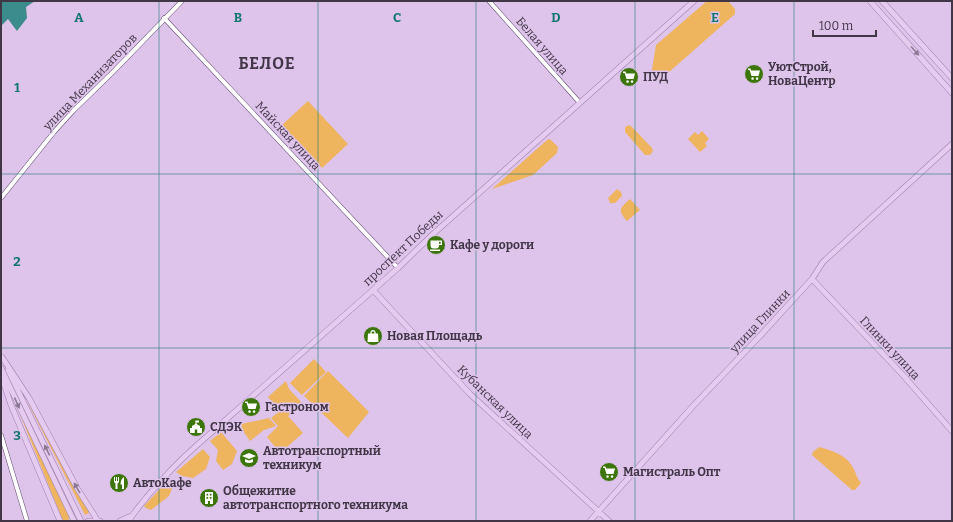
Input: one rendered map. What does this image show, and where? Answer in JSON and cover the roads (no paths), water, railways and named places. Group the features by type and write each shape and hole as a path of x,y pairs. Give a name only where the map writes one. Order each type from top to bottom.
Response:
{"main road":[{"name":"проспект Победы","path":"129,521 132,515 172,468 297,355 398,268 432,235 694,1"},
{"path":"870,1 952,93"},
{"path":"882,1 952,78"},
{"name":"улица Глинки","path":"590,521 694,405 812,279 826,259 952,144"},
{"name":"Глинки улица","path":"812,279 901,373 952,431"},
{"name":"Кубанская улица","path":"373,290 470,394 609,521"},
{"path":"2,356 81,521"},
{"path":"2,356 29,398 77,488 99,521"},
{"path":"1,368 74,521"},
{"path":"1,375 11,405 60,521"},
{"name":"проспект Победы","path":"120,521 132,515"},
{"path":"88,521 99,521"}],"street":[{"name":"улица Механизаторов","path":"1,198 54,132 73,111 182,1"},
{"name":"Белая улица","path":"489,1 580,103"},
{"name":"Майская улица","path":"164,18 398,268"},
{"path":"1,435 27,521"}],"place":[{"name":"УютСтрой, НоваЦентр","path":"754,74"},
{"name":"ПУД","path":"629,77"},
{"name":"Кафе у дороги","path":"436,245"},
{"name":"Новая Площадь","path":"373,336"},
{"name":"Гастроном","path":"251,407"},
{"name":"СДЭК","path":"196,427"},
{"name":"Автотранспортный техникум","path":"249,458"},
{"name":"Магистраль Опт","path":"609,472"},
{"name":"АвтоКафе","path":"119,483"},
{"name":"Общежитие автотранспортного техникума","path":"209,498"}],"district":[{"name":"БЕЛОЕ","path":"267,63"}]}
